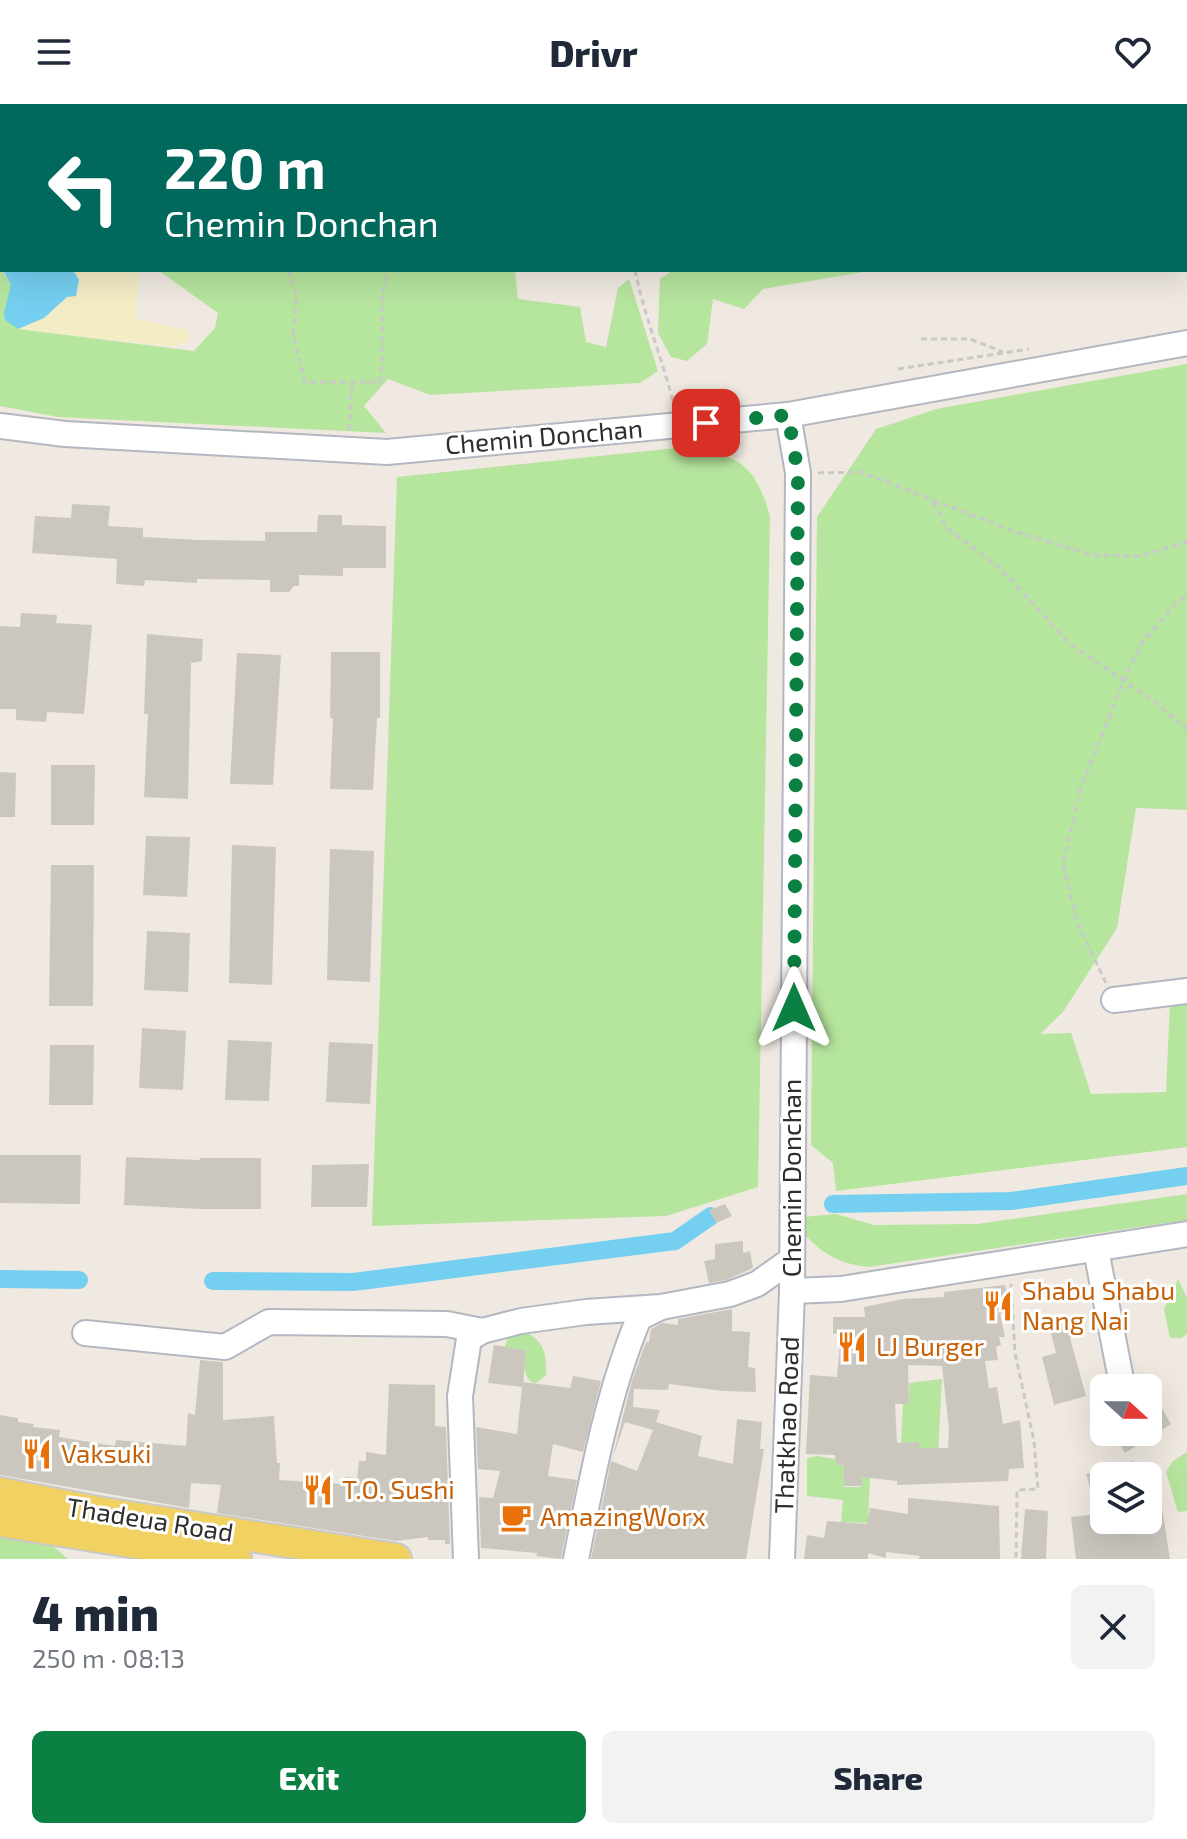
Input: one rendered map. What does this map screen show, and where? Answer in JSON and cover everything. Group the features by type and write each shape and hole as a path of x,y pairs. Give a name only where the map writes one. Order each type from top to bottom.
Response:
{"main road":[{"name":"Thadeua Road","path":"0,1493 94,1536 396,1559"},
{"name":"Thadeua Road","path":"0,1521 236,1559"}],"street":[{"path":"788,415 1187,343"},
{"name":"Chemin Donchan","path":"0,426 65,434 387,452 788,415 798,473 792,1291"},
{"path":"1114,1000 1187,991"},
{"path":"792,1291 841,1289 1187,1234"},
{"path":"1096,1250 1120,1374"},
{"path":"466,1559 460,1396 469,1339 482,1331 521,1321 661,1307 744,1289 757,1284 791,1260"},
{"name":"Thatkhao Road","path":"782,1559 792,1291"},
{"path":"576,1559 594,1465 627,1348 639,1318 661,1307"},
{"path":"85,1333 225,1347 269,1322 447,1324 482,1331"}],"path":[{"path":"289,272 297,296 293,334 305,382 380,382 382,298 387,272"},
{"path":"635,272 679,425"},
{"path":"921,339 970,339 1005,352"},
{"path":"346,449 352,412 352,382"},
{"path":"798,473 861,472 1013,531 1093,555 1140,556 1187,542"},
{"path":"931,499 948,529 1001,569 1070,644 1124,680 1187,729"},
{"path":"1114,1000 1077,922 1063,864 1081,787 1124,680 1141,644 1176,603 1187,596"},
{"path":"1013,1260 1011,1280 1015,1353 1034,1441 1038,1489 1017,1490 1016,1559"}],"green space":[{"path":"0,272 3,272 11,285 18,329 194,351 215,328 218,313 161,272 515,272 518,299 580,307 586,342 606,347 618,288 629,279 658,371 640,383 430,395 388,379 364,406 386,433 58,417 0,406"},
{"path":"670,272 863,272 763,289 744,309 713,299 707,344 687,361 671,357 658,333 660,279"},
{"path":"1187,364 1187,810 1136,808 1117,928 1063,1012 1040,1034 1071,1033 1091,1094 1166,1092 1170,1002 1187,1000 1187,1147 836,1191 833,1163 811,1145 817,517 876,429 936,409"},
{"path":"686,447 719,454 742,465 758,484 770,516 758,1187 666,1216 372,1226 397,477"},
{"path":"1187,1194 1187,1220 868,1267 831,1256 802,1232 803,1217 836,1214 874,1225 977,1224"},
{"path":"1178,1279 1187,1298 1187,1333 1182,1338 1170,1338 1164,1309"},
{"path":"520,1330 539,1342 546,1359 546,1375 535,1384 526,1374 526,1350 505,1347 508,1335"},
{"path":"942,1379 938,1453 919,1448 919,1442 901,1443 903,1404 909,1404 909,1383"},
{"path":"1187,1452 1187,1511 1178,1512 1166,1472 1173,1461"},
{"path":"807,1458 836,1459 836,1465 844,1465 844,1487 861,1487 862,1476 870,1478 868,1523 841,1522 843,1500 807,1496"},
{"path":"0,1529 48,1542 68,1559 0,1559"}],"sand":[{"path":"72,272 139,272 136,319 185,329 189,336 187,341 175,347 18,329 54,308 66,294 75,273"}],"water":[{"path":"4,272 72,272 79,280 76,296 67,297 44,318 18,329 5,320 11,285"}],"building":[{"path":"72,504 110,506 108,526 143,528 143,537 199,540 265,541 265,532 317,532 318,515 342,515 342,525 386,526 386,568 343,568 343,576 299,575 299,586 294,586 289,592 270,592 270,580 197,579 197,583 145,580 144,586 116,584 117,559 32,553 35,516 71,518"},
{"path":"21,613 57,615 56,623 92,625 84,714 47,712 46,722 16,720 16,709 0,709 0,626 20,627"},
{"path":"147,634 203,639 202,661 191,663 188,799 144,797 148,714 144,714"},
{"path":"331,652 380,652 380,718 377,718 373,790 330,789 333,718 330,718"},
{"path":"237,653 281,655 273,785 230,784"},
{"path":"51,765 95,765 94,825 51,825"},
{"path":"0,772 16,773 15,817 0,817"},
{"path":"146,836 190,837 187,897 143,895"},
{"path":"232,845 276,847 272,985 229,983"},
{"path":"330,849 374,851 370,982 327,980"},
{"path":"51,865 94,865 93,1006 49,1006"},
{"path":"147,931 190,933 188,992 144,990"},
{"path":"142,1028 186,1031 183,1090 139,1088"},
{"path":"228,1040 272,1042 269,1101 225,1100"},
{"path":"329,1042 373,1044 370,1104 326,1102"},
{"path":"50,1045 94,1045 93,1105 49,1105"},
{"path":"0,1155 81,1155 80,1204 0,1203"},
{"path":"126,1157 200,1160 261,1158 261,1209 124,1205"},
{"path":"369,1164 367,1207 311,1207 312,1165"},
{"path":"725,1204 732,1216 716,1223 709,1210"},
{"path":"743,1241 743,1253 750,1251 753,1268 726,1280 709,1283 704,1261 715,1259 715,1244"},
{"path":"1005,1285 1009,1312 1000,1314 1005,1337 999,1337 1001,1345 996,1347 998,1360 985,1361 989,1388 997,1387 1003,1424 1020,1420 1024,1468 1009,1469 1008,1481 897,1485 897,1481 862,1477 862,1486 844,1486 844,1465 836,1465 835,1455 806,1454 810,1375 837,1377 841,1332 833,1334 833,1317 865,1317 864,1307 903,1299 944,1297 944,1292","holes":["908,1365 942,1366 948,1448 919,1448 919,1442 897,1443 895,1404 909,1404"]},
{"path":"732,1309 732,1331 750,1332 748,1367 755,1368 756,1392 669,1384 668,1390 634,1389 633,1407 660,1410 656,1422 702,1436 698,1456 733,1464 737,1419 762,1422 760,1449 764,1449 746,1559 591,1559 611,1461 637,1471 653,1430 625,1422 612,1460 632,1381 646,1342 649,1342 651,1329 662,1323 678,1325 678,1319"},
{"path":"1071,1316 1076,1336 1070,1338 1086,1396 1054,1405 1042,1357 1056,1353 1048,1322"},
{"path":"494,1345 526,1350 523,1382 570,1388 573,1376 601,1381 583,1452 553,1444 548,1476 577,1480 561,1559 536,1556 537,1553 481,1548 479,1497 493,1498 500,1471 478,1469 476,1427 517,1434 522,1387 488,1383"},
{"path":"200,1360 223,1362 223,1420 274,1416 279,1480 344,1484 345,1477 357,1478 359,1461 366,1461 366,1452 386,1455 389,1384 435,1385 435,1426 446,1427 450,1544 445,1544 445,1540 428,1540 428,1537 396,1541 217,1513 221,1485 191,1483 189,1508 0,1475 0,1415 18,1418 18,1422 34,1424 33,1427 60,1430 59,1437 115,1446 116,1440 186,1446 188,1413 195,1415"},
{"path":"1162,1408 1171,1424 1162,1430"},
{"path":"1121,1446 1136,1446 1125,1453"},
{"path":"908,1498 999,1506 1000,1559 918,1559 920,1556 886,1552 886,1558 868,1553 868,1559 804,1559 807,1535 824,1538 827,1521 867,1524 870,1508 908,1514"},
{"path":"1162,1508 1170,1559 1076,1559 1071,1517 1090,1515 1090,1534 1162,1534"},
{"path":"1025,1509 1048,1511 1046,1559 1021,1559"}],"waterway":[{"path":"833,1204 1011,1201 1187,1176"},
{"path":"213,1281 353,1282 675,1241 711,1216"},
{"path":"0,1279 79,1280"}],"place":[{"name":"Shabu Shabu Nang Nai","path":"998,1306"},
{"name":"LJ Burger","path":"852,1347"},
{"name":"Vaksuki","path":"37,1454"},
{"name":"T.O. Sushi","path":"318,1490"},
{"name":"AmazingWorx","path":"516,1517"}],"route":[{"path":"706,423 788,415 798,473 794,1008"}]}
